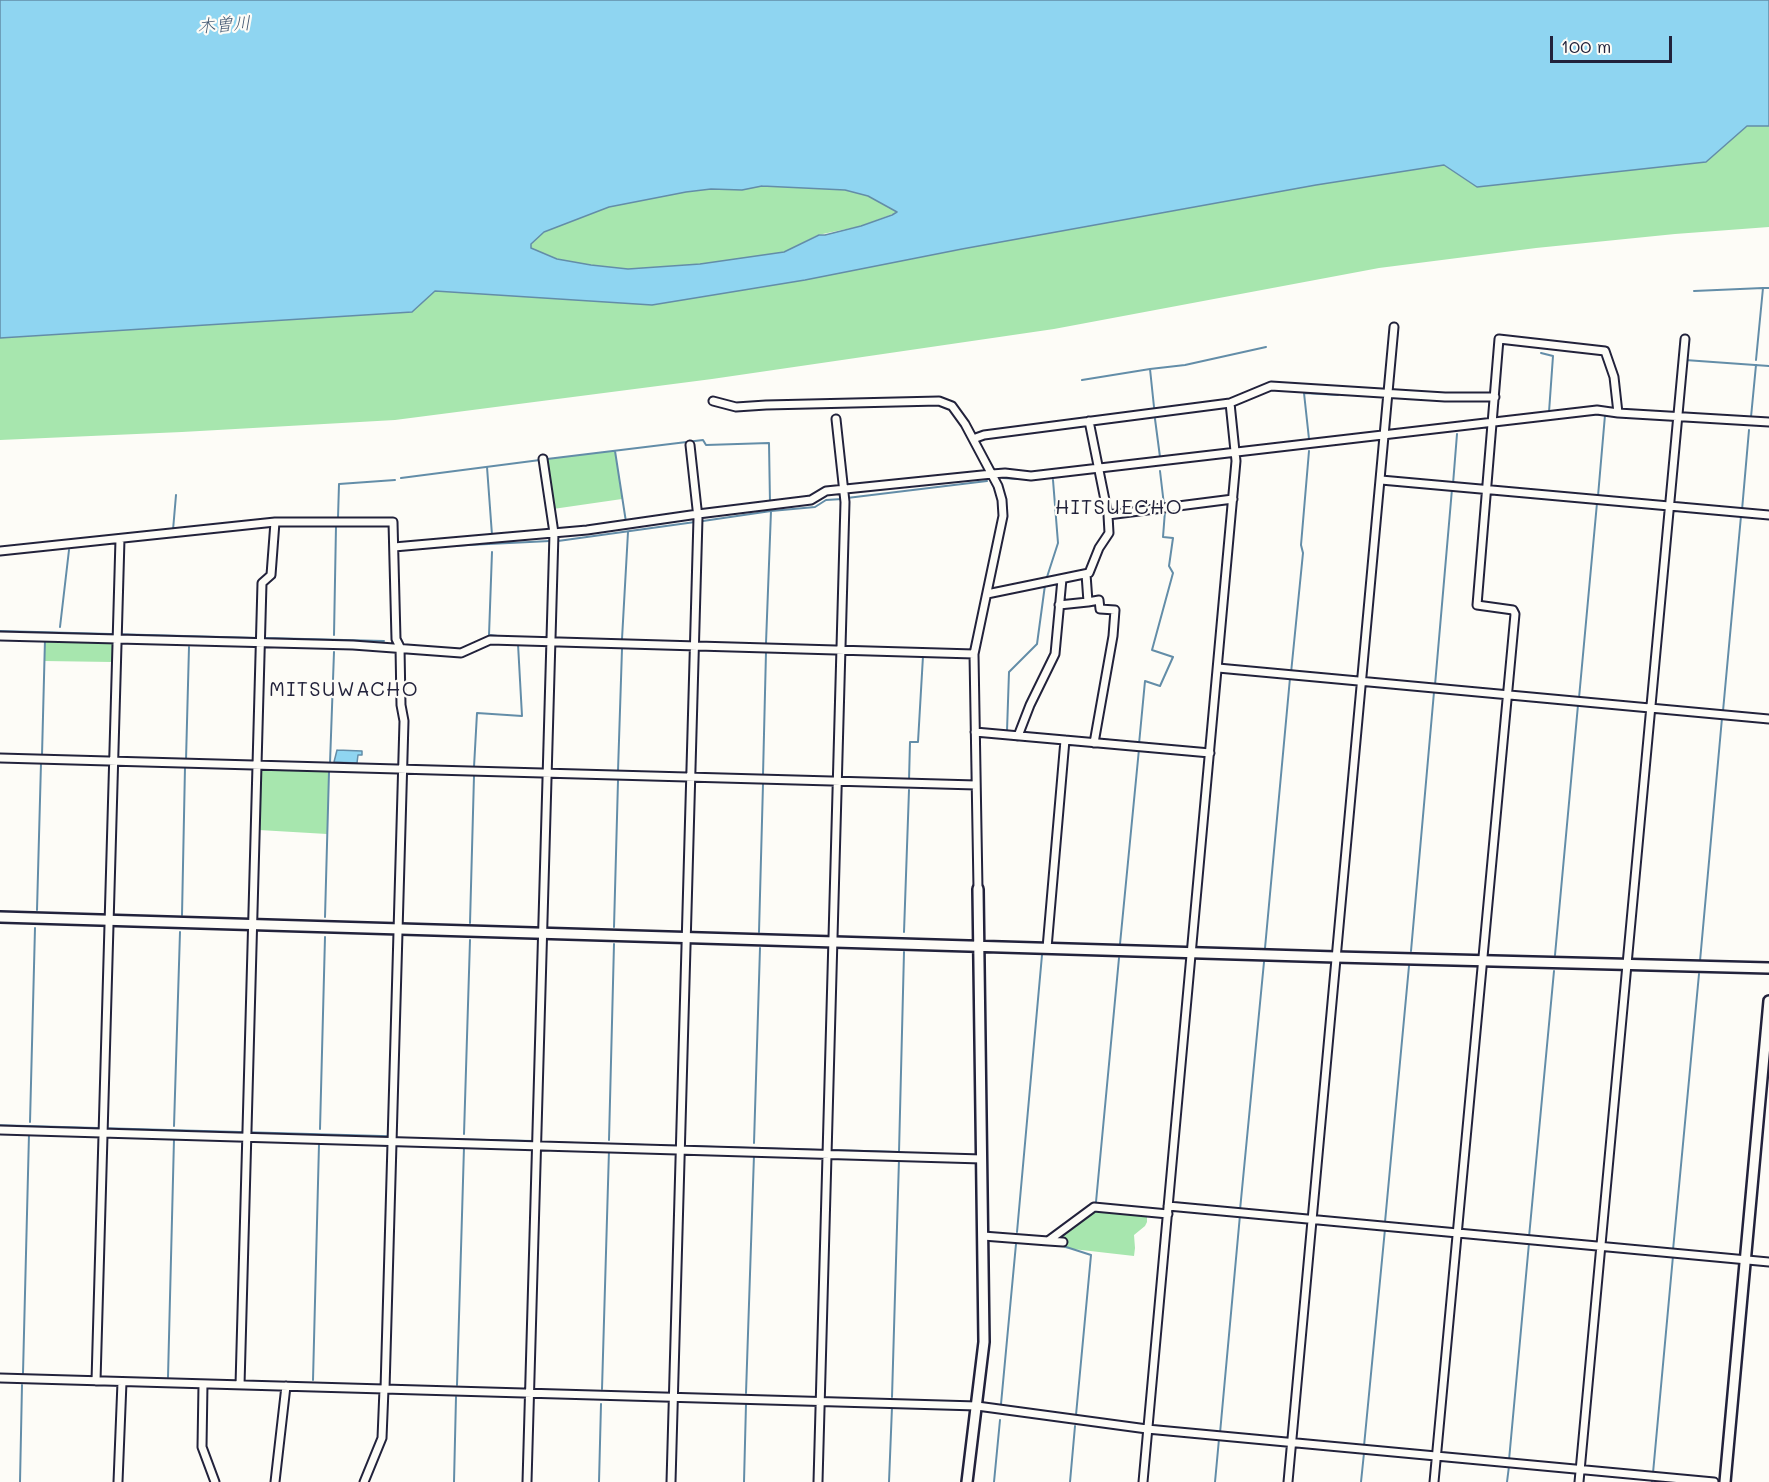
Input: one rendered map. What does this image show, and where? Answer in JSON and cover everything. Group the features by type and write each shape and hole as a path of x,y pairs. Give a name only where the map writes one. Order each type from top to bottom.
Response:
{"street":[{"path":"1288,1482 1395,327"},
{"path":"1434,1482 1515,614 1513,610 1477,605 1494,422 1499,339 1605,351 1614,377 1618,413"},
{"path":"1580,1482 1685,339"},
{"path":"973,439 984,435 1230,403 1271,386 1472,398 1495,397"},
{"path":"713,401 736,407 939,400 952,406 973,439 992,474 1002,500 1003,516 974,654 984,1342 967,1482"},
{"path":"1143,1482 1233,499 1236,451 1230,403"},
{"path":"394,547 587,530 811,500 826,491 844,494 1005,473 1031,476 1597,410 1678,419 1769,422"},
{"path":"818,1482 844,494 836,418"},
{"path":"987,594 1089,573 1098,548 1109,533 1100,467 1089,421"},
{"path":"671,1482 698,514 690,445"},
{"path":"527,1482 554,533 543,459"},
{"path":"1381,480 1769,515"},
{"path":"1108,515 1233,499"},
{"path":"240,1385 262,583 271,575 275,522"},
{"path":"0,551 275,522 393,522 396,639 400,648 401,705 404,721 392,1142 382,1438 364,1482"},
{"path":"96,1381 120,539"},
{"path":"1086,574 1088,602"},
{"path":"1018,736 1054,654 1062,579"},
{"path":"1059,604 1099,600 1100,609 1116,610 1094,743"},
{"path":"0,636 118,636 400,648 461,653 490,639 974,654"},
{"path":"1218,668 1769,719"},
{"path":"975,732 1210,753"},
{"path":"1047,948 1065,740"},
{"path":"0,758 976,786"},
{"path":"0,917 1769,968"},
{"path":"1725,1482 1769,1001"},
{"path":"0,1130 247,1134 392,1142 681,1147 982,1159"},
{"path":"1048,1241 1094,1207 1313,1220 1769,1262"},
{"path":"983,1236 1063,1242"},
{"path":"0,1378 977,1406 1148,1429 1714,1482"},
{"path":"118,1482 122,1382"},
{"path":"203,1384 202,1447 215,1482"},
{"path":"275,1482 286,1386"}],"green space":[{"path":"1747,126 1769,126 1769,227 1536,248 1379,268 1054,329 712,379 395,420 0,440 0,338 412,312 435,291 652,305 805,280 1316,185 1444,165 1477,187 1706,162"},
{"path":"762,186 845,190 868,196 898,212 861,226 818,235 784,252 700,264 628,269 557,259 531,248 531,244 544,232 609,207 686,192 711,189 742,190"},
{"path":"615,451 622,499 553,509 547,459"},
{"path":"45,639 113,642 112,662 44,661"},
{"path":"261,769 329,772 327,834 259,830"},
{"path":"1096,1210 1147,1215 1145,1226 1134,1235 1134,1256 1064,1248 1068,1242 1063,1237"}],"water":[{"name":"木曽川","path":"0,0 1769,0 1769,126 1747,126 1706,162 1477,187 1444,165 1316,185 805,280 652,305 435,291 412,312 0,338","holes":["762,186 845,190 868,196 897,212 861,226 819,235 784,252 700,264 628,269 557,259 531,248 531,244 544,232 609,207 686,192 711,189 742,190"]},
{"path":"337,750 362,751 362,755 358,755 357,763 334,762"},
{"path":"0,1125 390,1136 390,1138 0,1127"}],"waterway":[{"path":"1694,291 1763,288"},
{"path":"1756,360 1763,288 1769,288"},
{"path":"1392,388 1398,328"},
{"path":"1150,369 1185,365 1266,347"},
{"path":"1541,353 1553,356 1549,412"},
{"path":"1685,360 1769,366"},
{"path":"1751,417 1756,365"},
{"path":"1082,380 1150,369 1154,407"},
{"path":"1342,387 1361,388"},
{"path":"1371,389 1384,390"},
{"path":"1309,439 1304,393 1338,395"},
{"path":"1501,425 1592,414 1616,416"},
{"path":"1598,496 1605,415"},
{"path":"1155,419 1160,457"},
{"path":"1664,419 1769,425"},
{"path":"1430,433 1487,426"},
{"path":"1742,510 1749,430"},
{"path":"1453,484 1457,434"},
{"path":"547,459 703,440 706,445 769,443 770,503"},
{"path":"615,451 626,522"},
{"path":"1291,673 1303,553 1301,545 1309,451"},
{"path":"401,478 540,460"},
{"path":"487,467 492,535"},
{"path":"1160,471 1164,505"},
{"path":"1003,478 1018,479"},
{"path":"1030,480 1037,479"},
{"path":"338,518 339,484 395,480"},
{"path":"1047,577 1058,543 1053,480"},
{"path":"847,498 987,481"},
{"path":"1435,685 1452,489"},
{"path":"173,530 176,495"},
{"path":"703,521 815,507 826,500 842,499"},
{"path":"1579,698 1597,503"},
{"path":"766,643 771,511"},
{"path":"1139,744 1145,681 1160,686 1173,657 1152,650 1173,573 1169,566 1173,538 1163,537 1165,511"},
{"path":"1723,711 1741,516"},
{"path":"558,541 695,522"},
{"path":"334,635 336,526"},
{"path":"622,639 628,532"},
{"path":"448,546 550,541"},
{"path":"60,627 69,550"},
{"path":"492,552 489,635 515,638"},
{"path":"1017,732 1007,731 1009,672 1037,644 1045,585"},
{"path":"0,631 257,638"},
{"path":"265,638 384,641"},
{"path":"42,755 45,639"},
{"path":"474,767 477,713 522,716 518,644"},
{"path":"186,760 189,647"},
{"path":"618,771 622,649"},
{"path":"330,763 334,652"},
{"path":"763,775 766,652"},
{"path":"909,780 910,742 918,742 923,656"},
{"path":"1265,948 1290,678"},
{"path":"1411,951 1434,692"},
{"path":"1555,955 1578,705"},
{"path":"1700,961 1722,718"},
{"path":"1023,733 1052,735"},
{"path":"1100,739 1129,742"},
{"path":"1120,944 1139,749"},
{"path":"37,910 41,763"},
{"path":"182,915 185,767"},
{"path":"325,917 329,772"},
{"path":"470,923 474,776"},
{"path":"614,927 618,781"},
{"path":"759,932 763,784"},
{"path":"904,932 909,790"},
{"path":"1044,939 1051,861"},
{"path":"30,1122 35,928"},
{"path":"174,1126 180,932"},
{"path":"320,1129 325,937"},
{"path":"464,1134 470,940"},
{"path":"609,1140 614,944"},
{"path":"754,1143 760,948"},
{"path":"830,1150 899,1152 904,952"},
{"path":"1017,1232 1042,955"},
{"path":"1096,1202 1119,958"},
{"path":"1240,1210 1264,962"},
{"path":"1385,1222 1409,966"},
{"path":"1529,1237 1554,971"},
{"path":"1673,1250 1699,974"},
{"path":"23,1373 29,1134"},
{"path":"395,1138 533,1141"},
{"path":"168,1377 174,1139"},
{"path":"540,1142 821,1150"},
{"path":"313,1380 319,1144"},
{"path":"457,1385 464,1147"},
{"path":"602,1389 609,1150"},
{"path":"746,1393 754,1155"},
{"path":"892,1397 899,1159"},
{"path":"1220,1433 1240,1215"},
{"path":"1061,1237 1082,1220"},
{"path":"1364,1446 1385,1229"},
{"path":"1509,1460 1529,1243"},
{"path":"1001,1404 1016,1244"},
{"path":"1063,1246 1091,1255 1076,1415"},
{"path":"1653,1473 1673,1256"},
{"path":"20,1482 22,1385"},
{"path":"454,1482 456,1397"},
{"path":"599,1482 601,1404"},
{"path":"744,1482 746,1404"},
{"path":"889,1482 892,1407"},
{"path":"994,1482 1000,1420"},
{"path":"1070,1482 1075,1426"},
{"path":"1215,1482 1219,1439"},
{"path":"1361,1482 1364,1453"},
{"path":"1507,1482 1509,1466"}],"district":[{"name":"HITSUECHO","path":"1119,508"},
{"name":"MITSUWACHO","path":"344,690"}]}
